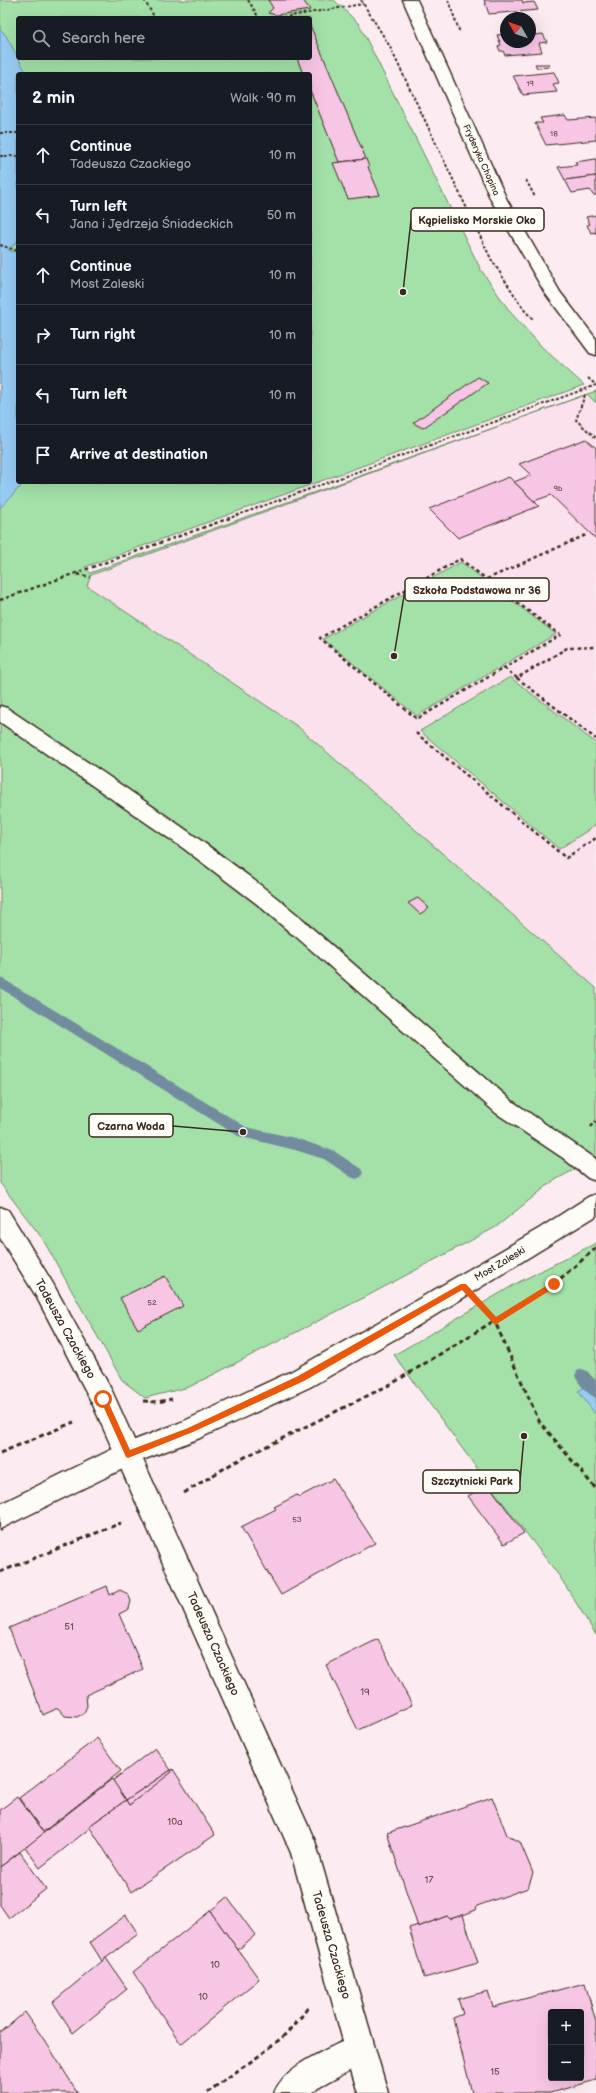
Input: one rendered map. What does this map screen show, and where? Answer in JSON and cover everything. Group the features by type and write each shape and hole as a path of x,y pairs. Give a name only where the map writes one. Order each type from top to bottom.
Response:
{"street":[{"name":"Fryderyka Chopina","path":"410,0 499,200 553,293 596,350"},
{"path":"0,713 180,835 273,905 299,928"},
{"name":"Most Zaleski","path":"0,1517 128,1454 191,1430 301,1379 463,1286 596,1204"},
{"name":"Tadeusza Czackiego","path":"0,1217 48,1296 103,1399 305,1851 373,2093"},
{"path":"289,2093 307,2077 360,2049"}],"lane":[{"path":"299,928 504,1107 571,1152 596,1172"}],"path":[{"path":"144,0 154,16"},
{"path":"248,0 258,16"},
{"path":"448,0 462,36"},
{"path":"290,16 363,4"},
{"path":"0,133 16,133"},
{"path":"0,156 16,156"},
{"path":"523,174 536,199"},
{"path":"0,245 16,250"},
{"path":"0,600 490,425 596,385"},
{"path":"584,395 576,420 596,438"},
{"path":"486,579 586,535"},
{"path":"460,560 560,635 504,668 417,720 320,638 460,560"},
{"path":"76,574 90,577"},
{"path":"517,678 567,648 596,647"},
{"path":"504,668 596,739"},
{"path":"416,733 566,858 596,838"},
{"path":"181,1494 233,1463 393,1383 495,1322 554,1284 596,1248"},
{"path":"463,1286 495,1322 539,1420 596,1489"},
{"path":"0,1453 75,1421"},
{"path":"0,1572 122,1522"},
{"path":"207,2093 284,2038 301,2021 310,2005"}],"shaded area":[{"path":"588,394 596,403 596,988 297,726 87,586 91,575"}],"green space":[{"path":"0,0 334,0 359,24 481,270 511,313 543,348 584,385 85,567 90,573 542,411 91,575 87,586 297,726 596,988 596,1158 553,1181 496,1227 371,1294 189,1387 145,1398 122,1380 42,1238 0,1183"},
{"path":"596,391 596,403 587,394"},
{"path":"461,562 556,634 417,716 323,639"},
{"path":"510,677 596,743 596,825 559,849 420,731"},
{"path":"596,1243 596,1635 560,1577 489,1485 394,1355 519,1282"}],"water":[{"path":"0,29 5,34 16,54 16,60 19,60 26,72 16,72 16,243 8,250 16,252 16,484 23,484 0,508"},
{"path":"596,1381 596,1415 578,1391"}],"building":[{"path":"268,0 303,0 310,10 276,15 268,13 273,8"},
{"path":"484,0 522,0 523,3 534,2 538,10 500,12 489,14"},
{"path":"312,30 366,159 339,162 312,95 312,72 302,72 298,60 312,60"},
{"path":"543,34 547,42 539,43 542,52 505,55 503,51 500,51 498,46 500,45 500,48 536,48 536,35"},
{"path":"497,35 500,35 500,42"},
{"path":"535,64 548,64 549,67 537,68"},
{"path":"554,72 559,83 553,84 557,92 523,95 513,76"},
{"path":"565,115 568,120 596,118 596,140 546,145 535,123 543,123 540,118"},
{"path":"366,159 380,195 348,199 333,163"},
{"path":"596,159 596,176 565,180 558,167 577,165 575,162"},
{"path":"596,176 596,195 593,195 590,190 572,193 565,180"},
{"path":"596,215 596,234 595,232 591,233 587,225 590,224 586,217"},
{"path":"478,377 488,383 423,428 413,423"},
{"path":"586,439 596,448 596,539 551,495 534,501 514,482 531,475 519,464"},
{"path":"509,477 539,506 458,538 429,509"},
{"path":"418,898 429,908 420,914 408,903"},
{"path":"165,1276 183,1306 138,1329 120,1298"},
{"path":"333,1479 375,1543 281,1595 241,1527 276,1509 274,1507 297,1495 299,1497"},
{"path":"488,1484 524,1533 504,1544 468,1496"},
{"path":"107,1586 110,1595 120,1590 128,1594 131,1601 129,1609 119,1614 143,1669 86,1695 87,1706 84,1713 77,1717 65,1716 58,1708 43,1715 9,1628"},
{"path":"378,1639 412,1705 358,1730 326,1665"},
{"path":"97,1738 121,1771 43,1832 19,1798"},
{"path":"155,1748 171,1770 126,1800 112,1781"},
{"path":"173,1769 215,1835 131,1892 89,1826 126,1800 129,1805"},
{"path":"171,1770 172,1772 129,1805 126,1800"},
{"path":"112,1779 126,1800 89,1826 90,1828 40,1868 25,1847"},
{"path":"17,1797 44,1833 0,1867 0,1810"},
{"path":"492,1797 507,1835 520,1842 533,1873 528,1888 477,1906 476,1910 463,1915 450,1919 447,1916 418,1927 387,1833"},
{"path":"20,1852 46,1889 9,1918 0,1905 0,1867"},
{"path":"227,1897 255,1935 238,1950 210,1911"},
{"path":"210,1911 259,1979 181,2044 133,1972"},
{"path":"126,1915 138,1934 102,1961 90,1942"},
{"path":"463,1915 478,1963 424,1978 409,1928 418,1925 418,1927 447,1916 450,1919"},
{"path":"106,1958 127,1989 73,2033 53,2002"},
{"path":"585,1983 596,2022 596,2080 550,2093 472,2093 453,2018 463,2014 458,1999 488,1991 493,2007"},
{"path":"25,2012 78,2093 0,2093 0,2033"}],"waterway":[{"path":"0,982 243,1132 295,1144 329,1155 356,1173"},
{"path":"582,1376 596,1391"}],"place":[{"name":"Kąpielisko Morskie Oko","path":"403,292"},
{"name":"Szkoła Podstawowa nr 36","path":"394,656"},
{"name":"Czarna Woda","path":"243,1132"},
{"name":"Szczytnicki Park","path":"524,1436"}],"route":[{"path":"103,1399 128,1454 191,1430 301,1379 463,1286 495,1322 554,1284"}]}
